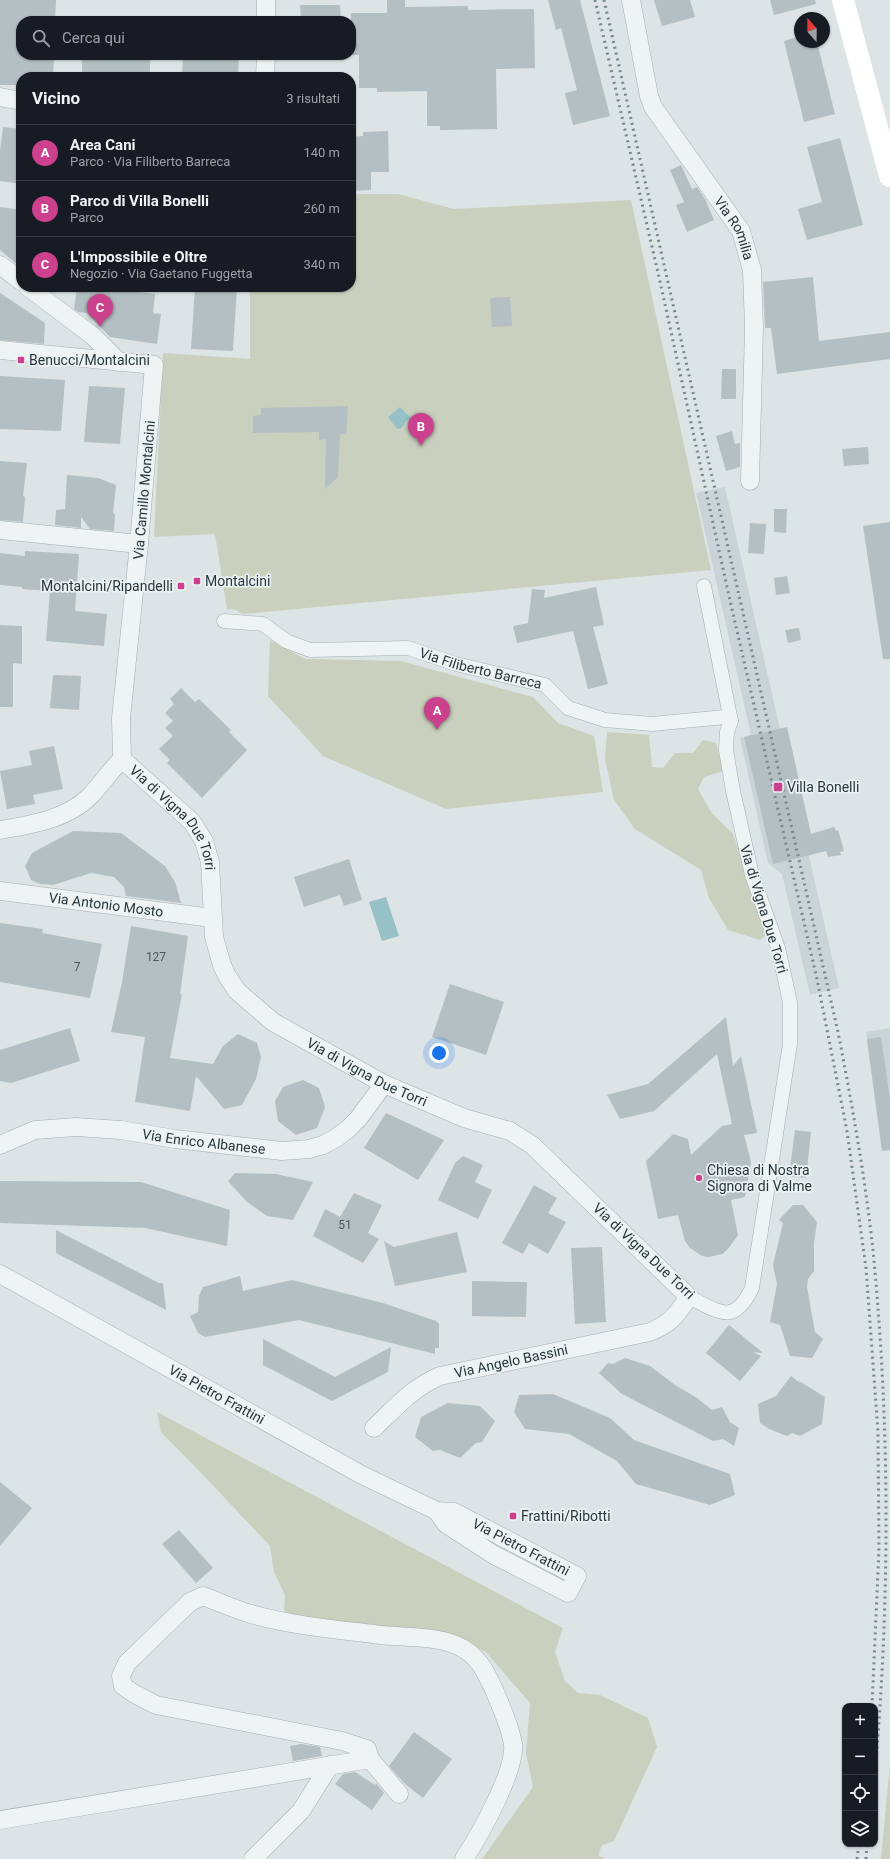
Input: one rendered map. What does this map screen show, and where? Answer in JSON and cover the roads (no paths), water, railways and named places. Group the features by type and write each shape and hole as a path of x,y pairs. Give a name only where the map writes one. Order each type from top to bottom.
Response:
{"main road":[{"path":"843,0 890,176"}],"street":[{"path":"266,0 266,16"},
{"name":"Via Romilia","path":"632,0 649,96 653,107 742,231 752,270 754,328 750,480"},
{"path":"265,72 266,60"},
{"path":"0,97 16,100"},
{"path":"0,265 16,277"},
{"path":"35,292 93,336 119,362"},
{"path":"0,350 119,362"},
{"name":"Via Camillo Montalcini","path":"119,362 154,365 139,544 121,718 122,759"},
{"path":"0,530 139,544"},
{"name":"Via di Vigna Due Torri","path":"122,759 192,822 204,840 210,862 214,937 222,965 237,991 273,1022 384,1084 464,1118 510,1131 532,1145 690,1297 716,1311 730,1312 738,1309 746,1300 752,1288 790,1044 790,1003 786,979 778,948 752,875 732,785 726,750 726,732 731,721 704,586"},
{"name":"Via Filiberto Barreca","path":"224,621 263,624 286,641 310,650 408,648 456,664 545,685 568,708 605,720 652,724 688,721 710,717 725,717 731,721"},
{"path":"0,830 32,824 63,814 78,806 89,797 122,759"},
{"name":"Via Antonio Mosto","path":"0,891 212,918"},
{"name":"Via Enrico Albanese","path":"0,1145 35,1130 76,1127 121,1130 282,1151 309,1149 323,1145 348,1129 358,1119 384,1084"},
{"name":"Via Pietro Frattini","path":"0,1274 362,1475 437,1511 454,1512 577,1576 568,1593 494,1555 446,1524 437,1511"},
{"name":"Via Angelo Bassini","path":"374,1428 409,1393 424,1382 440,1376 650,1332 665,1326 675,1317 690,1297"},
{"path":"399,1794 370,1759 366,1749 342,1741 156,1705 132,1693 123,1686 121,1676 127,1663 159,1631 190,1602 202,1596 251,1614 308,1626 388,1636 437,1640 457,1645 475,1656 484,1667 507,1722 513,1745 510,1768 478,1837 464,1859"},
{"path":"0,1820 370,1759"},
{"path":"253,1859 301,1811 330,1765"}],"water":[{"path":"400,407 412,419 407,420 401,429 397,429 388,417"},
{"path":"386,897 399,936 382,941 369,902"}],"railway":[{"path":"595,0 817,979 847,1131 866,1268 878,1432 879,1549 872,1703"},
{"path":"604,0 838,1032 862,1168 870,1223 879,1316 885,1447 885,1577 878,1739"},
{"path":"857,1859 859,1847"},
{"path":"866,1859 867,1847"}],"place":[{"name":"L'Impossibile e Oltre","path":"100,327"},
{"name":"Benucci/Montalcini","path":"21,360"},
{"name":"Parco di Villa Bonelli","path":"421,446"},
{"name":"Montalcini","path":"197,581"},
{"name":"Montalcini/Ripandelli","path":"181,586"},
{"name":"Area Cani","path":"437,730"},
{"name":"Villa Bonelli","path":"778,787"},
{"name":"Chiesa di Nostra Signora di Valme","path":"699,1178"},
{"name":"Frattini/Ribotti","path":"513,1516"}]}
